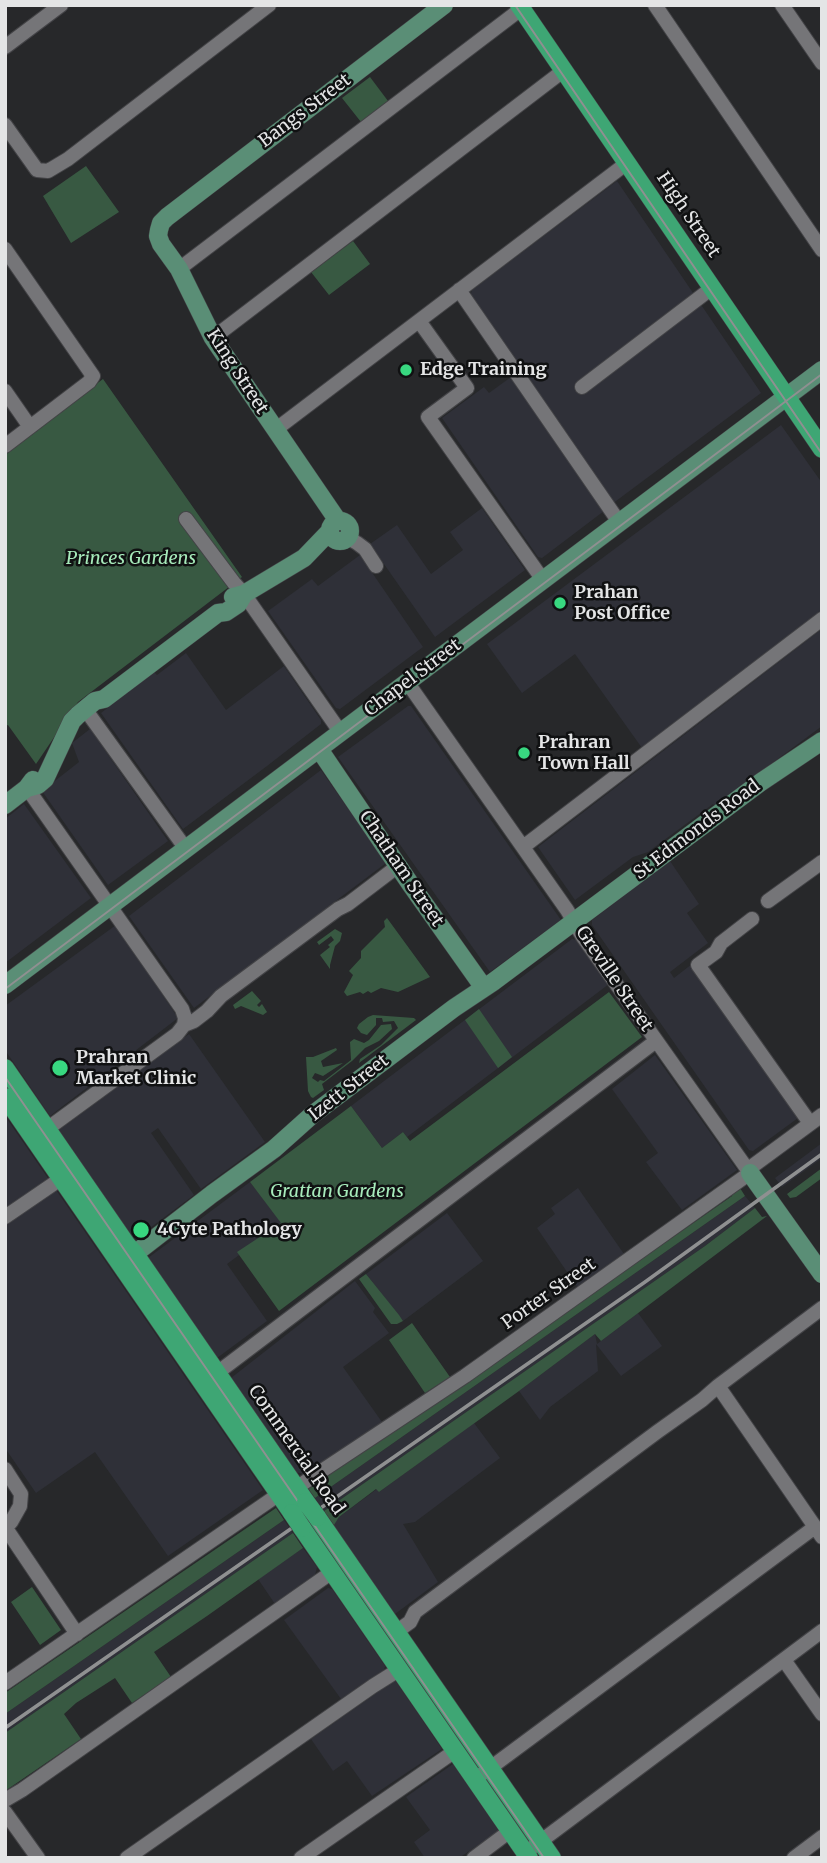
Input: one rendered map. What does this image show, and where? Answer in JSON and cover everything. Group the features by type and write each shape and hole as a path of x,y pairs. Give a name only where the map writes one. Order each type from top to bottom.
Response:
{"main road":[{"name":"High Street","path":"520,7 822,449"},
{"name":"Commercial Road","path":"5,1068 131,1257 217,1373 292,1498 302,1528 510,1831 552,1858"},
{"name":"Commercial Road","path":"5,1097 292,1498 317,1517 396,1632 534,1848"}],"street":[{"path":"5,47 61,5"},
{"path":"5,125 33,165 40,171 48,171 68,159 269,5"},
{"name":"Bangs Street","path":"167,216 444,5"},
{"path":"655,5 822,250"},
{"path":"782,5 822,63"},
{"path":"179,269 520,7"},
{"path":"213,338 563,71"},
{"path":"275,430 627,163"},
{"name":"King Street","path":"167,216 161,223 158,236 161,244 179,269 213,338 340,533 365,549 376,566"},
{"path":"5,249 90,371 92,378 5,446"},
{"path":"582,387 712,288"},
{"path":"459,290 619,522"},
{"path":"419,321 467,388 428,417 542,580"},
{"name":"Chapel Street","path":"5,985 822,370"},
{"path":"5,391 30,427"},
{"path":"186,519 244,594 341,733"},
{"path":"5,805 27,788 38,785 45,779 72,721 87,712 95,701 104,699 218,613 221,606 233,597 244,594 304,558 332,549 340,533"},
{"path":"523,847 822,619"},
{"name":"Greville Street","path":"407,682 656,1041 822,1274"},
{"path":"87,712 186,849"},
{"name":"St Edmonds Road","path":"574,921 761,782 822,741"},
{"name":"Chatham Street","path":"319,749 484,988"},
{"path":"27,788 182,1009 184,1023 177,1034 47,1129"},
{"path":"768,901 822,862"},
{"path":"184,1023 194,1021 221,996 398,866"},
{"path":"752,919 698,965 816,1119"},
{"name":"Izett Street","path":"131,1257 274,1149 312,1115 454,1007 574,921"},
{"path":"217,1373 656,1041"},
{"name":"Porter Street","path":"5,1683 77,1634 292,1498 750,1172 754,1165 816,1119"},
{"path":"5,1217 62,1178"},
{"path":"396,1632 410,1622 415,1612 692,1408 822,1308"},
{"path":"486,1771 818,1532 718,1386"},
{"path":"5,1469 20,1494 20,1506 7,1525 77,1634"},
{"path":"5,1800 332,1572"},
{"path":"534,1848 822,1631"},
{"path":"784,1660 822,1714"},
{"path":"127,1858 400,1669"},
{"path":"301,1858 455,1751"},
{"path":"5,1812 38,1858"},
{"path":"474,1858 510,1831"},
{"path":"794,1858 822,1837"}],"shaded area":[{"path":"617,181 761,393 612,504 470,296 472,290"},
{"path":"511,377 604,511 542,558 538,557 442,418 484,387 489,393"},
{"path":"781,425 822,483 822,612 642,748 575,654 522,693 487,644"},
{"path":"482,508 525,570 435,637 370,544 397,525 431,574 463,550 450,532"},
{"path":"360,555 423,647 340,709 336,708 268,611 312,579 318,586"},
{"path":"822,629 822,726 715,806 713,804 648,852 633,857 575,900 538,847"},
{"path":"186,653 226,710 284,666 321,720 321,724 183,829 101,713 154,672 157,675"},
{"path":"411,706 561,920 490,972 338,757"},
{"path":"90,729 168,841 108,885 42,791 79,762 72,743"},
{"path":"321,770 386,863 194,1008 129,916"},
{"path":"24,804 91,898 5,963 5,819"},
{"path":"670,861 699,904 687,913 708,943 670,972 674,978 692,964 798,1118 753,1151 749,1150 592,925 592,920"},
{"path":"116,925 178,1018 50,1116 5,1050 5,1006"},
{"path":"572,939 576,940 609,984 407,1137 403,1132 382,1148 351,1106"},
{"path":"189,1034 265,1142 201,1189 158,1128 151,1133 194,1195 138,1237 131,1236 59,1130"},
{"path":"655,1055 737,1170 682,1210 646,1162 658,1153 612,1089"},
{"path":"5,1116 263,1490 168,1556 95,1452 36,1493 5,1448"},
{"path":"822,1143 822,1158 782,1187 775,1178"},
{"path":"250,1182 282,1223 227,1264 267,1321 217,1358 148,1258"},
{"path":"578,1188 624,1254 578,1288 537,1228 555,1214 551,1208"},
{"path":"745,1196 755,1208 705,1246 324,1511 315,1498"},
{"path":"447,1213 483,1261 403,1321 366,1274"},
{"path":"355,1281 389,1333 343,1367 382,1422 304,1474 295,1472 231,1378"},
{"path":"638,1313 662,1346 621,1376 596,1344 598,1371 550,1407 540,1420 519,1391 595,1334 597,1344"},
{"path":"474,1423 500,1458 415,1522 403,1524 438,1582 395,1614 333,1525 339,1517 377,1489 379,1492"},
{"path":"284,1520 293,1533 5,1733 5,1714"},
{"path":"303,1548 317,1567 315,1575 275,1604 258,1579"},
{"path":"328,1588 332,1589 385,1666 384,1670 341,1699 284,1620"},
{"path":"395,1680 442,1749 372,1796 347,1761 333,1771 311,1739"},
{"path":"453,1764 499,1831 459,1858 425,1858 414,1842 430,1830 406,1797"}],"green space":[{"path":"370,77 388,101 361,122 342,98"},
{"path":"86,166 119,212 71,243 43,196"},
{"path":"353,241 370,264 329,295 311,272"},
{"name":"Princes Gardens","path":"103,379 242,577 78,702 36,764 8,725 5,726 5,452"},
{"path":"387,918 430,977 398,992 381,988 371,993 360,992 347,996 344,992 353,975 349,971 361,958 361,951 385,927 384,921"},
{"path":"335,929 342,933 335,946 330,969 320,955 334,940 331,936 319,945 317,942"},
{"path":"252,991 261,1001 257,1005 259,1007 262,1004 267,1012 263,1015 241,1006 235,1009 233,1005"},
{"name":"Grattan Gardens","path":"609,992 642,1037 279,1311 237,1252 281,1223 250,1182 351,1106 382,1148 403,1132 410,1141"},
{"path":"479,1009 512,1057 498,1068 465,1020"},
{"path":"373,1015 416,1020 359,1063 360,1059 381,1045 398,1028 394,1021 383,1022 382,1018 376,1018 376,1025 367,1035 361,1033 357,1028 359,1024"},
{"path":"391,1024 392,1029 379,1041 365,1048 352,1061 322,1084 324,1090 311,1097 308,1091 306,1057 336,1048 337,1050 321,1061 323,1067 343,1063 323,1076 315,1073 312,1078 318,1082 324,1081 351,1060 350,1042 354,1039 364,1043 381,1025"},
{"path":"822,1168 822,1178 796,1197 790,1198 787,1194"},
{"path":"740,1188 745,1196 315,1498 307,1487 471,1378"},
{"path":"755,1208 762,1217 767,1216 601,1341 595,1334 379,1492 376,1489 339,1517 334,1525 324,1511 705,1246"},
{"path":"366,1274 403,1321 391,1324 359,1279"},
{"path":"412,1323 450,1377 425,1393 389,1340"},
{"path":"276,1508 284,1520 5,1714 5,1693"},
{"path":"293,1533 303,1548 154,1652 171,1677 132,1703 115,1678 76,1703 64,1714 81,1739 5,1791 5,1733"},
{"path":"32,1587 61,1630 40,1645 11,1602"}],"tram line":[{"path":"515,5 822,454"},
{"path":"5,989 822,374"},
{"path":"5,1077 544,1858"}],"railway":[{"path":"5,1728 645,1282 822,1154"}],"place":[{"name":"Edge Training","path":"406,370"},
{"name":"Prahan Post Office","path":"560,603"},
{"name":"Prahran Town Hall","path":"524,753"},
{"name":"Prahran Market Clinic","path":"60,1068"},
{"name":"4Cyte Pathology","path":"141,1230"}]}
